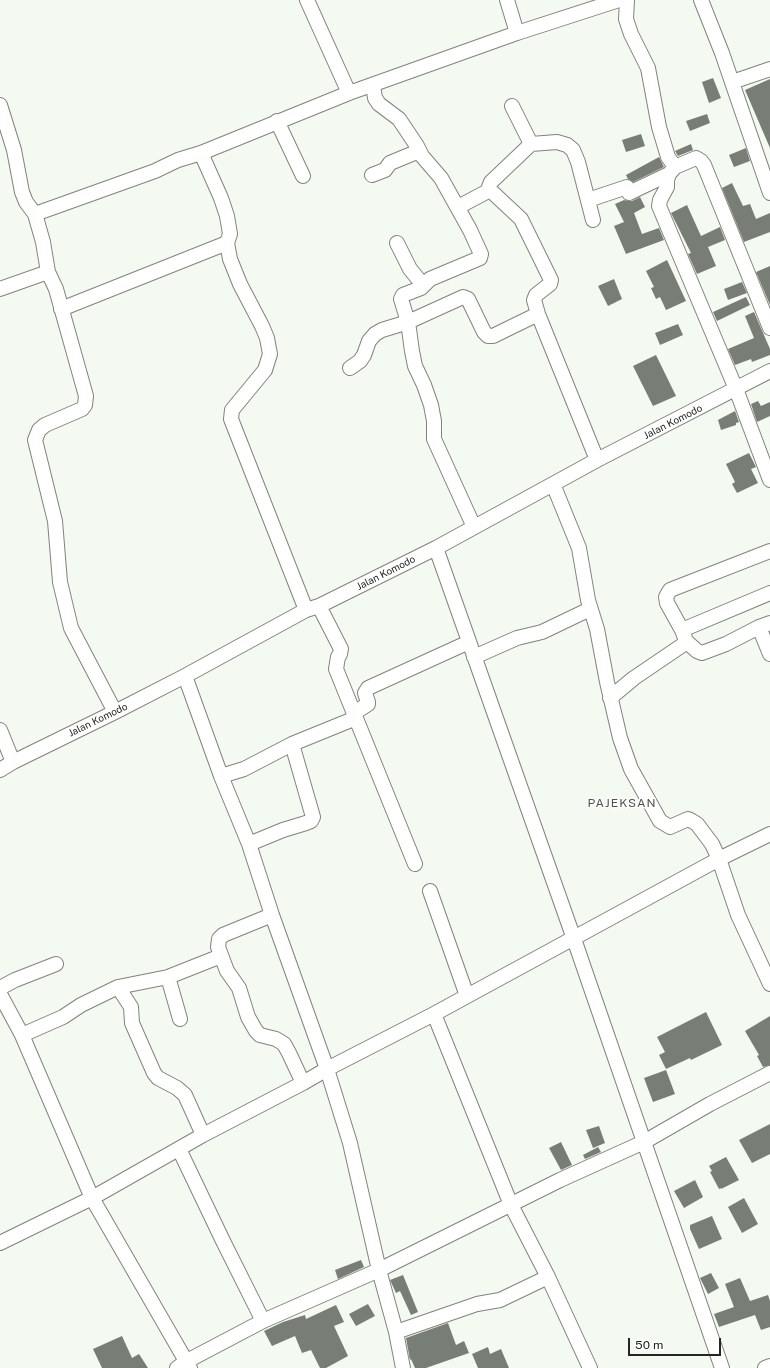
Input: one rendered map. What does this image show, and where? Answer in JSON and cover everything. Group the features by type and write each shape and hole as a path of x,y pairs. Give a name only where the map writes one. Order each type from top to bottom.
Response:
{"street":[{"path":"307,0 349,93"},
{"path":"507,0 517,33"},
{"path":"35,214 155,171 178,160 201,153 349,93 600,3 619,0"},
{"path":"626,0 626,19 631,34 648,68 660,133 672,171 667,180 667,187 660,200 659,206 736,389 770,480"},
{"path":"701,0 732,82 770,193"},
{"path":"732,82 770,69"},
{"path":"373,85 375,98 379,104 399,119 426,161 441,178 478,245 481,256 480,258 430,279 421,288 401,297 408,322 415,366 431,405 434,421 434,439 474,527"},
{"path":"0,106 14,150 22,192 26,202 35,214 43,242 48,272 56,289 87,401 86,405 82,409 45,425 36,435 35,446 55,521 60,582 71,628 115,712"},
{"path":"512,106 531,144"},
{"path":"277,121 303,176"},
{"path":"593,220 578,162 573,150 567,145 557,142 531,144 491,182 489,186 490,190 521,218 551,280 550,284 534,298 538,314 597,460"},
{"path":"372,174 385,170 390,163 419,151"},
{"path":"201,153 221,198 227,216 230,234 227,243 230,259 240,284 262,326 267,338 270,354 265,370 232,410 231,419 312,608 341,649 336,669 415,864"},
{"path":"588,200 627,187 629,193 696,158 701,161 704,165 770,328"},
{"path":"458,207 490,190"},
{"path":"61,308 227,243"},
{"path":"397,243 410,269 419,280 425,284"},
{"path":"0,289 48,272"},
{"path":"350,368 364,356 369,341 375,334 382,330 408,322 462,297 468,299 484,332 488,336 493,336 538,314"},
{"name":"Jalan Komodo","path":"0,770 13,762 185,676 312,608 436,548 597,460 770,371"},
{"path":"553,484 579,548 590,609 598,629 610,698 620,738 627,758 660,821 670,827 688,819 692,820 697,824 708,839 719,859 738,915 770,984"},
{"path":"436,548 574,939 722,1368"},
{"path":"770,551 670,590 666,597 667,603 685,636 697,651 702,653 726,644 765,625 770,654"},
{"path":"610,698 685,636 770,593"},
{"path":"474,657 517,638 542,632 590,609"},
{"path":"221,776 244,769 292,744 355,715 368,704 365,693 368,688 469,642"},
{"path":"185,676 221,776 249,844 272,915 327,1069 350,1143 379,1270 396,1332 403,1368"},
{"path":"0,730 13,762"},
{"path":"249,844 283,830 311,821 313,817 292,744"},
{"path":"0,1243 92,1198 203,1135 434,1014 719,859 770,834"},
{"path":"430,891 467,996"},
{"path":"272,915 223,935 219,939 218,947 227,971 239,988 248,1017 256,1031 260,1035 276,1039 284,1044 303,1083"},
{"path":"22,1035 63,1017 81,1005 118,987 168,977 221,956"},
{"path":"0,988 15,980 56,964"},
{"path":"168,977 180,1019"},
{"path":"118,987 131,1007 132,1023 154,1073 158,1078 177,1088 184,1095 203,1135"},
{"path":"0,994 22,1035 92,1198 185,1366 263,1321 379,1270 572,1175 644,1142 710,1104 770,1073"},
{"path":"434,1014 511,1206 548,1277 585,1366"},
{"path":"179,1149 222,1241 263,1321"},
{"path":"396,1332 477,1304 500,1300 548,1277"},
{"path":"765,1368 770,1366"}],"building":[{"path":"713,78 721,98 709,103 702,82"},
{"path":"770,79 770,148 745,90"},
{"path":"707,114 710,123 690,131 686,121"},
{"path":"641,134 645,146 626,152 622,140"},
{"path":"691,144 693,150 678,156 675,151"},
{"path":"746,148 750,161 734,167 729,155"},
{"path":"659,157 664,167 633,182 628,179 626,175"},
{"path":"732,183 743,206 750,204 756,219 770,213 770,232 744,242 722,188"},
{"path":"640,197 645,207 634,213 642,234 659,228 664,240 626,254 614,226 624,222 615,204 624,200 632,201"},
{"path":"687,205 701,236 720,227 725,240 708,247 716,266 697,274 688,254 691,253 671,213"},
{"path":"667,260 686,301 666,310 660,297 656,299 651,288 654,287 646,271"},
{"path":"770,266 770,305 756,272"},
{"path":"614,279 622,299 608,306 598,286"},
{"path":"742,282 747,293 728,300 724,289"},
{"path":"746,297 750,305 717,321 713,312"},
{"path":"754,312 770,349 770,355 752,362 751,359 735,365 728,349 754,338 745,316"},
{"path":"678,324 683,335 660,345 655,333"},
{"path":"656,355 676,396 653,406 633,366"},
{"path":"758,401 761,406 770,402 770,416 757,422 751,404"},
{"path":"735,411 739,422 736,423 736,425 721,430 718,420"},
{"path":"749,453 756,467 751,469 758,483 737,493 732,484 735,482 726,464"},
{"path":"706,1012 722,1045 691,1060 690,1058 666,1069 659,1055 665,1052 657,1037"},
{"path":"770,1016 770,1065 763,1067 757,1056 759,1055 745,1031"},
{"path":"666,1070 675,1094 653,1102 644,1078"},
{"path":"770,1124 770,1154 752,1163 739,1140"},
{"path":"599,1126 605,1143 593,1148 586,1130"},
{"path":"561,1142 572,1165 561,1170 549,1148"},
{"path":"598,1147 601,1152 585,1159 583,1155"},
{"path":"726,1157 739,1180 719,1189 710,1172 712,1171 709,1166"},
{"path":"695,1180 703,1197 684,1208 674,1191"},
{"path":"744,1198 758,1224 742,1233 728,1207"},
{"path":"712,1216 722,1239 699,1249 690,1229 690,1225"},
{"path":"361,1260 364,1267 338,1279 335,1270"},
{"path":"711,1273 719,1288 708,1294 700,1278"},
{"path":"403,1275 418,1312 411,1315 400,1291 396,1293 390,1280"},
{"path":"740,1278 750,1301 768,1295 770,1301 770,1327 761,1330 755,1315 719,1327 714,1314 734,1307 725,1284"},
{"path":"368,1304 375,1316 356,1326 349,1314"},
{"path":"336,1305 344,1322 334,1326 348,1356 326,1368 320,1368 311,1350 302,1353 295,1336 272,1346 264,1331 283,1322 305,1315 306,1319"},
{"path":"448,1323 456,1345 464,1341 469,1353 426,1368 415,1368 411,1359 410,1360 406,1338"},
{"path":"122,1336 132,1358 139,1354 148,1368 102,1368 93,1349"},
{"path":"488,1347 490,1354 501,1349 509,1368 478,1368 472,1354"}],"district":[{"name":"PAJEKSAN","path":"622,803"}]}
